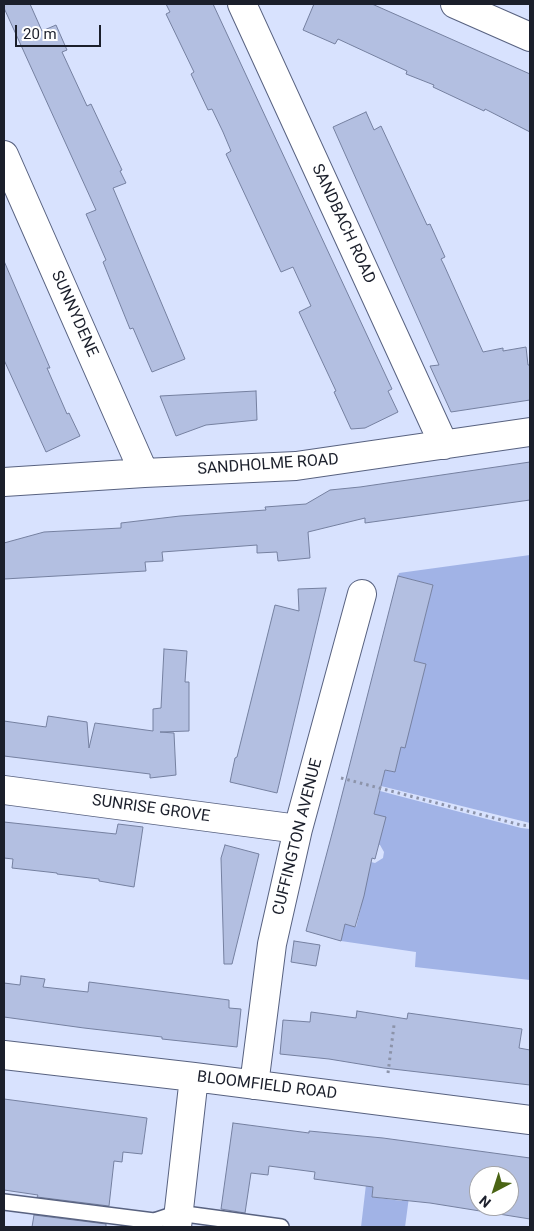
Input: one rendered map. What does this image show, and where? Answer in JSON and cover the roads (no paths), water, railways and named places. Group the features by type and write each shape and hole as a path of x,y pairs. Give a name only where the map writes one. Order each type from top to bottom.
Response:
{"street":[{"name":"SANDBACH ROAD","path":"242,4 444,444"},
{"path":"456,4 530,36"},
{"name":"SUNNYDENE","path":"4,155 12,194 144,473"},
{"name":"SANDHOLME ROAD","path":"4,482 296,466 530,432"},
{"name":"CUFFINGTON AVENUE","path":"254,1084 272,944 298,830 362,594"},
{"name":"SUNRISE GROVE","path":"4,790 298,830"},
{"name":"BLOOMFIELD ROAD","path":"4,1055 254,1084 530,1120"},
{"path":"178,1220 194,1077"}],"lane":[{"path":"4,1202 154,1221 178,1220 281,1227"}]}
